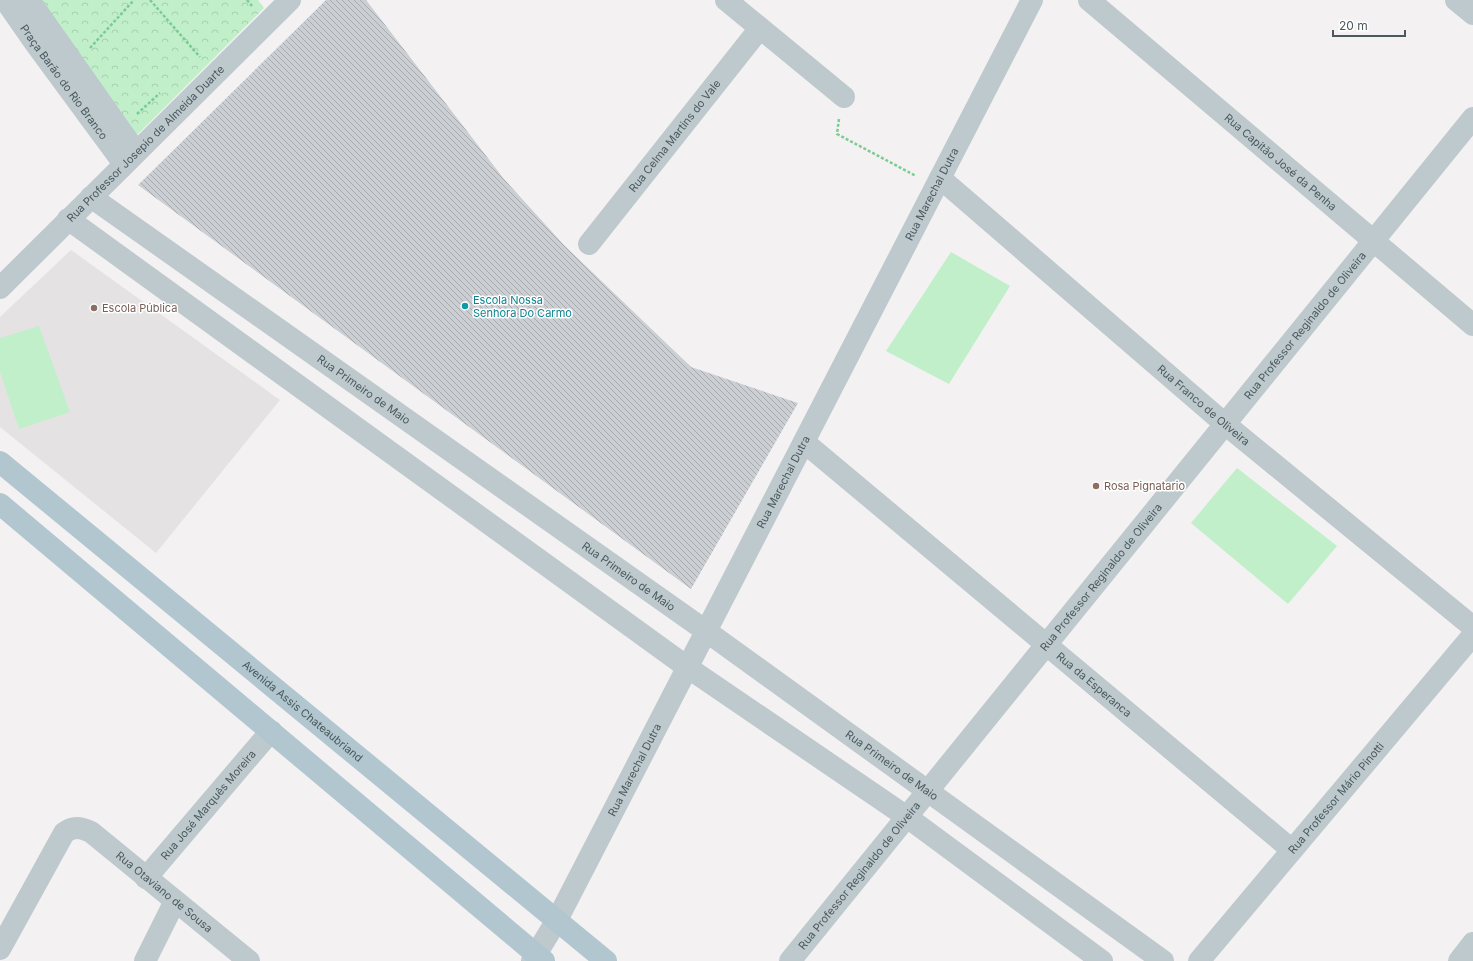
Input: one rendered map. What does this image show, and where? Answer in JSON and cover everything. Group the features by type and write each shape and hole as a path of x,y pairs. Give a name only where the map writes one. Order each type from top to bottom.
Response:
{"main road":[{"name":"Avenida Assis Chateaubriand","path":"0,462 606,961"},
{"path":"0,504 271,731 537,958"}],"street":[{"name":"Praça Barão do Rio Branco","path":"5,0 35,43 130,158"},
{"name":"Praça Barão do Rio Branco","path":"29,0 130,158"},
{"path":"726,0 844,97"},
{"name":"Rua Marechal Dutra","path":"537,958 1032,0"},
{"name":"Rua Capitão José da Penha","path":"1089,0 1473,325"},
{"path":"1456,0 1473,14"},
{"name":"Rua Professor Josepio de Almeida Duarte","path":"1,285 288,1"},
{"name":"Rua Celma Martins do Vale","path":"589,244 760,28"},
{"name":"Rua Professor Reginaldo de Oliveira","path":"790,961 1473,118"},
{"name":"Rua Franco de Oliveira","path":"938,182 1225,424 1473,627"},
{"name":"Rua Primeiro de Maio","path":"91,197 706,631 1163,961"},
{"path":"68,219 384,446 687,667 907,817 1102,961"},
{"path":"384,446 405,418"},
{"name":"Rua da Esperanca","path":"804,442 1292,850"},
{"name":"Rua Professor Mário Pinotti","path":"1199,961 1473,635"},
{"name":"Rua José Marquês Moreira","path":"146,878 271,731"},
{"name":"Rua Otaviano de Sousa","path":"0,949 64,833 77,827 90,832 249,961"},
{"path":"145,961 175,901"},
{"path":"1459,961 1473,943"}],"path":[{"path":"86,52 134,0"},
{"path":"150,0 200,57"},
{"path":"135,116 164,90"},
{"path":"844,97 836,134 938,182"}],"shaded area":[{"path":"71,250 280,400 156,553 0,427 0,317"}],"green space":[{"path":"36,0 258,0 264,8 136,136"},
{"path":"951,252 1010,286 949,384 886,351"},
{"path":"39,326 70,412 19,429 0,372 0,338"},
{"path":"1237,468 1337,546 1288,604 1191,523"}],"building":[{"name":"Escola Nossa Senhora Do Carmo","path":"326,0 366,0 504,179 564,245 691,367 798,403 691,589 138,185"}],"place":[{"name":"Escola Nossa Senhora Do Carmo","path":"465,306"},
{"name":"Escola Pública","path":"94,308"},
{"name":"Rosa Pignatario","path":"1096,486"}]}
